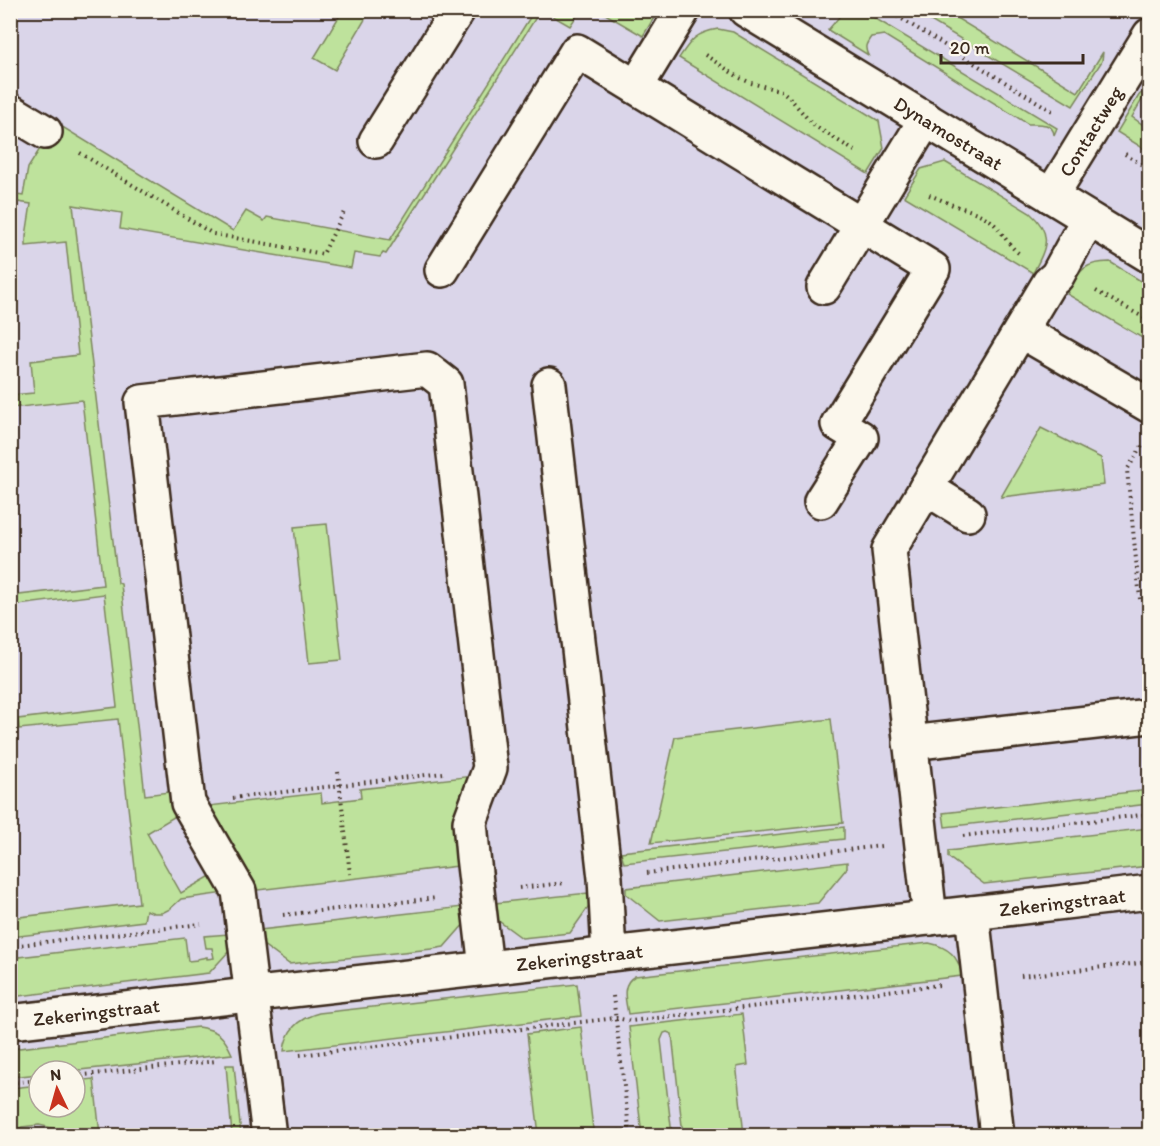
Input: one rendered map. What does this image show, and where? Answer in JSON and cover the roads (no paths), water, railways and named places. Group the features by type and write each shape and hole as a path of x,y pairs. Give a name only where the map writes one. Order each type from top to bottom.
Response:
{"street":[{"path":"376,141 458,10"},
{"path":"636,87 683,10"},
{"name":"Dynamostraat","path":"746,10 1149,256"},
{"path":"442,270 577,51 933,269 838,424 861,438 821,501"},
{"name":"Contactweg","path":"1052,196 1090,133 1145,54"},
{"path":"10,111 45,132"},
{"path":"824,287 926,119"},
{"path":"930,918 889,550 1049,283 1057,276 1088,219"},
{"path":"1021,331 1149,406"},
{"path":"269,1136 239,891 188,803 142,402 427,369 446,384 490,768 470,822 486,968"},
{"path":"549,385 605,878 609,954"},
{"path":"926,488 968,514"},
{"path":"910,743 1149,716"},
{"name":"Zekeringstraat","path":"10,1022 1149,892"},
{"path":"972,913 997,1136"}]}
